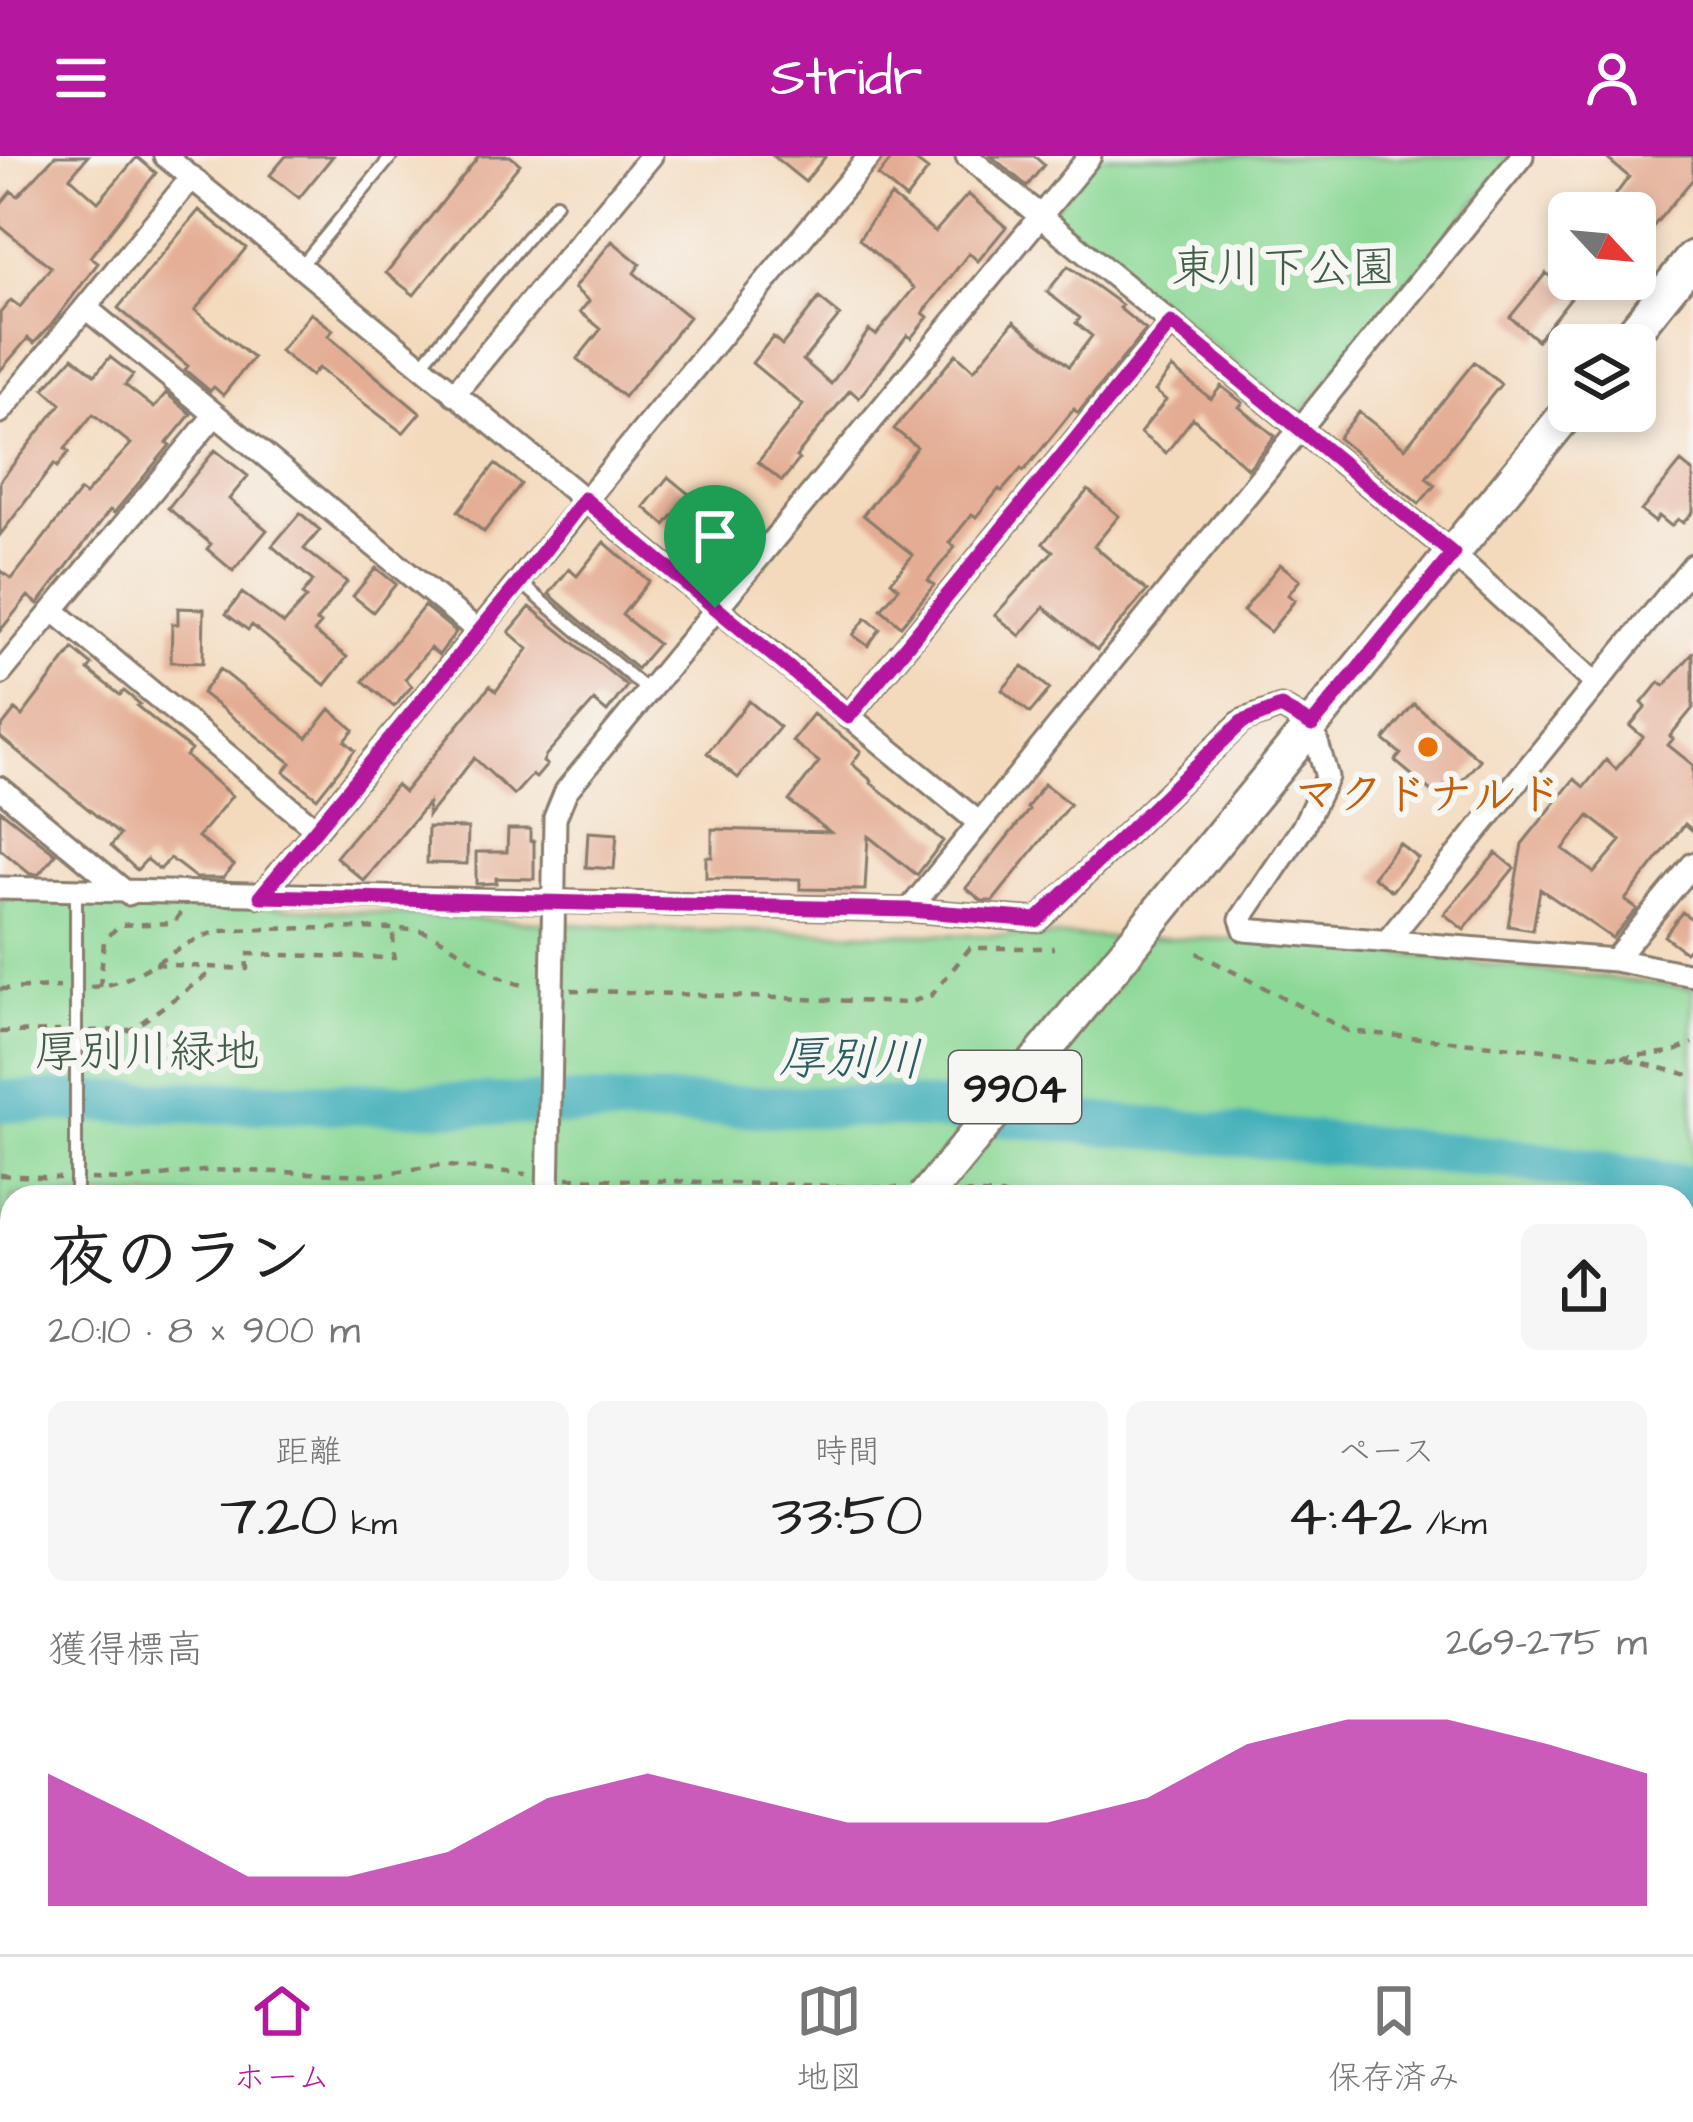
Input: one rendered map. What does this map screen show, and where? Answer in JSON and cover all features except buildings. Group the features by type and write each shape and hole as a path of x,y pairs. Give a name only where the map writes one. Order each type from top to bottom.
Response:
{"main road":[{"path":"1639,324 1693,258"},
{"name":"9904","path":"931,1185 1552,432"}],"street":[{"path":"166,156 978,821"},
{"path":"454,394 651,156"},
{"path":"261,896 870,156"},
{"path":"968,156 1453,554 1595,683"},
{"path":"552,1185 552,902 555,818 560,803 715,608 1090,156"},
{"path":"909,910 1522,156"},
{"path":"0,412 192,177"},
{"path":"86,308 478,631"},
{"path":"848,717 1171,323"},
{"path":"0,674 214,416"},
{"path":"1388,940 1693,565"},
{"path":"53,610 316,829"},
{"path":"0,888 909,910 1037,920 1242,722 1281,707 1312,725 1327,777 1304,827 1241,919 1245,930 1614,960 1693,976"},
{"path":"0,788 128,894"},
{"path":"1614,960 1693,864"}],"lane":[{"path":"300,267 392,156"},
{"path":"420,366 556,203"},
{"path":"520,582 648,691"},
{"path":"76,888 76,1185"}],"path":[{"path":"100,986 104,941 119,925 174,923 187,895"},
{"path":"0,988 111,986 219,931 423,931 505,983 551,994 907,1003 932,995 970,948 1054,948"},
{"path":"155,964 214,970 247,969 246,955 394,958 393,931"},
{"path":"1197,952 1348,1031 1616,1057 1693,1076"},
{"path":"88,1031 131,1030 214,970"},
{"path":"0,1031 66,1031"},
{"path":"1616,1057 1673,1052 1693,1043"},
{"path":"83,1179 128,1180 211,1170 374,1175 440,1165 532,1174"},
{"path":"0,1175 61,1178"},
{"path":"572,1185 699,1185"}],"green space":[{"name":"東川下公園","path":"1097,156 1514,156 1299,416 1050,213"},
{"name":"厚別川緑地","path":"101,897 670,930 1283,940 1693,988 1693,1185 0,1185 0,898"}],"waterway":[{"name":"厚別川","path":"0,1101 899,1107 1513,1159 1680,1185"}],"place":[{"name":"マクドナルド","path":"1428,747"}],"route":[{"path":"1171,323 1453,554 1312,725 1281,707 1242,722 1037,920 909,910 261,896 584,499 715,608 848,717 1171,323"}]}
